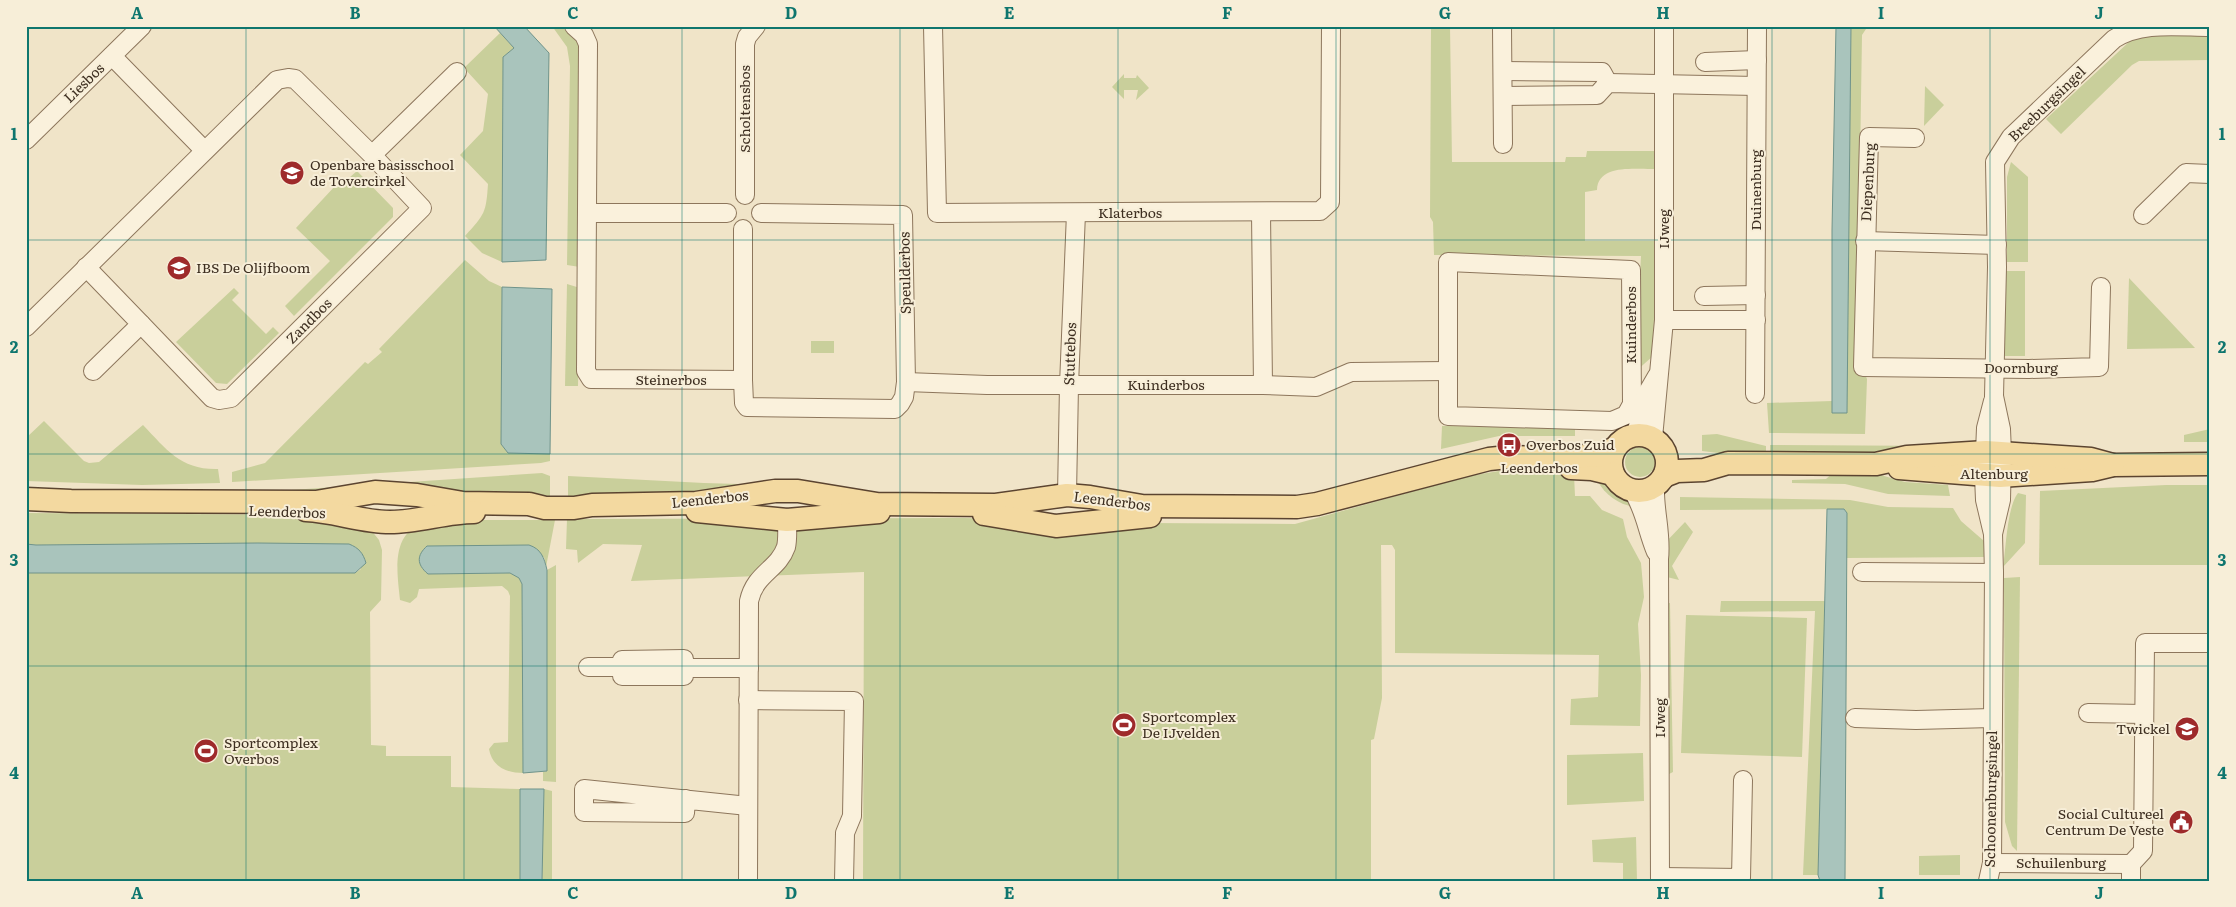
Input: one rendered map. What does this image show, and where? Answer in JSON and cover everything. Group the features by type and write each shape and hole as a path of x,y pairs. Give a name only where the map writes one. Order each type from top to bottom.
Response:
{"main road":[{"path":"1629,436 1651,442 1668,468 1660,481 1639,492 1632,490 1613,474 1612,458 1615,448 1629,436"},
{"name":"Altenburg","path":"1651,442 1728,463"},
{"name":"Leenderbos","path":"26,499 71,501 316,502 375,492 417,495 463,503 529,504 545,508 574,508 592,505 696,503 775,491 814,492 877,504 996,505 1067,495 1142,506 1297,507 1317,504 1489,459 1602,455 1615,448"},
{"name":"Altenburg","path":"1876,464 1907,457 1994,452 2091,459 2113,465"},
{"name":"Altenburg","path":"1660,481 1677,471 1704,470 1728,463 1876,464 1906,470 1992,476 2092,470 2113,465 2210,464"},
{"name":"Leenderbos","path":"574,508 592,512 699,511 776,519 815,518 882,512 995,515 1056,526 1084,525 1141,516 1291,515 1319,512 1450,477 1505,466 1592,469 1613,474"},
{"path":"775,491 763,502 761,507 776,519"},
{"path":"370,520 363,508 365,502 375,492"},
{"path":"814,492 821,507 820,513 815,518"},
{"path":"416,521 425,511 422,500 417,495"},
{"path":"1084,525 1092,517 1094,511 1095,504 1090,497"},
{"path":"1038,499 1034,505 1035,512 1042,524"},
{"name":"Leenderbos","path":"26,509 315,510 390,522 416,521 460,512 529,512 545,508"}],"street":[{"name":"Liesbos","path":"26,140 142,26"},
{"name":"Steinerbos","path":"574,26 584,35 588,44 586,371 588,376 591,379 743,380"},
{"name":"Scholtensbos","path":"745,194 745,44 747,37 756,26"},
{"name":"Klaterbos","path":"933,26 937,213 1261,213 1320,211 1330,202 1331,26"},
{"name":"IJweg","path":"1651,442 1658,399 1658,376 1662,354 1664,320 1664,26"},
{"name":"Duinenburg","path":"1755,394 1757,26"},
{"name":"Breeburgsingel","path":"1992,476 1994,452 2002,429 1994,396 1997,245 1995,162 2002,148 2036,112 2124,33 2134,29 2156,27 2210,27"},
{"path":"1502,28 1503,144"},
{"path":"112,56 204,150"},
{"path":"1705,62 1756,60"},
{"path":"1503,71 1602,72 1608,83"},
{"path":"372,155 457,72"},
{"name":"Zandbos","path":"26,327 86,267 204,150 277,80 295,79 372,155 422,208 231,398 219,400 212,398 86,267"},
{"path":"1503,96 1597,95 1608,83 1756,86"},
{"name":"Diepenburg","path":"1863,367 1868,137 1915,138"},
{"path":"2143,214 2186,173 2210,174"},
{"path":"745,194 759,202 761,213 758,223 744,229 734,226 727,213 730,202 739,195 745,194"},
{"path":"587,213 727,213"},
{"name":"Speulderbos","path":"761,213 903,215 906,382"},
{"name":"Stuttebos","path":"1067,495 1069,385 1076,213"},
{"path":"1261,213 1263,384"},
{"path":"744,229 743,380 744,403 748,407 894,409 904,397 906,382 987,386 1069,385"},
{"name":"Diepenburg","path":"1865,241 1997,245"},
{"name":"Kuinderbos","path":"1448,262 1631,270 1632,404 1626,415 1612,421 1448,416 1447,371 1448,262"},
{"name":"Doornburg","path":"1863,367 1994,369 2100,367 2101,287"},
{"path":"1704,296 1756,294"},
{"path":"1664,320 1756,320"},
{"path":"93,371 141,324"},
{"name":"Kuinderbos","path":"1069,385 1187,386 1263,384 1316,387 1351,372 1447,371"},
{"name":"Schoonenburgsingel","path":"1979,881 1988,881 1992,863 1994,573 1993,534 1985,500 1992,476"},
{"name":"IJweg","path":"1660,481 1655,497 1661,542 1659,559 1660,879 1741,878 1743,780"},
{"name":"IJweg","path":"1632,490 1640,502 1650,538 1659,559"},
{"path":"748,881 749,601 752,588 781,557 786,546 776,519"},
{"path":"1862,572 1994,573"},
{"name":"Schuilenburg","path":"1992,863 2131,872 2143,851 2145,643 2210,643"},
{"path":"588,667 622,667 622,676 684,676 684,668 748,668"},
{"path":"748,700 854,701 852,816 845,833 844,881"},
{"path":"2088,713 2143,714"},
{"name":"Schoonenburgsingel","path":"1854,718 1916,720 1992,718"},
{"path":"686,799 684,813 584,812 584,789 686,799 748,806"}],"green space":[{"path":"552,26 561,26 581,46 580,267 567,265 570,66 567,47"},
{"path":"1431,26 1450,26 1452,162 1565,162 1566,157 1586,157 1587,151 1657,151 1657,169 1629,169 1611,172 1604,175 1599,181 1597,190 1585,192 1585,241 1656,241 1653,356 1635,372 1641,256 1434,255 1433,222 1430,217"},
{"path":"1851,26 1868,26 1862,35 1857,355 1867,379 1865,434 1769,433 1767,403 1832,401 1832,413 1846,413"},
{"path":"500,33 514,48 503,57 502,262 482,253 465,236 481,218 485,207 488,184 460,155 483,131 488,94 464,68"},
{"path":"2210,35 2210,60 2139,61 2132,65 2061,134 2046,119 2130,41 2139,36"},
{"path":"1124,74 1124,78 1136,78 1137,75 1149,88 1136,100 1138,90 1124,90 1124,99 1112,87"},
{"path":"1925,86 1944,105 1924,126"},
{"path":"2011,162 2028,177 2028,262 2007,262 2007,177"},
{"path":"357,171 393,208 393,217 294,316 285,306 330,261 296,228 336,185 342,184"},
{"path":"465,260 489,281 502,287 501,444 508,453 550,454 550,461 232,482 232,472 265,463 365,362 368,364 382,352 379,349"},
{"path":"2004,271 2025,271 2025,356 2004,356"},
{"path":"2129,278 2195,348 2127,349"},
{"path":"567,284 580,288 578,386 565,386"},
{"path":"234,288 239,293 232,300 266,334 273,327 279,333 227,384 216,383 176,342"},
{"path":"811,341 834,341 834,353 811,353"},
{"path":"44,421 84,461 89,463 99,462 143,425 168,450 184,462 194,466 218,469 220,483 142,485 26,481 26,438"},
{"path":"1442,426 1575,427 1575,436 1499,436 1441,449"},
{"path":"2210,429 2210,442 2184,442 2184,435"},
{"path":"1717,434 1766,446 1766,455 1734,455 1702,451 1702,435"},
{"path":"1770,445 1947,446 1868,456 1770,455"},
{"path":"1640,447 1651,451 1655,462 1651,473 1640,477 1629,473 1625,462 1629,451"},
{"name":"Sportcomplex De IJvelden","path":"1505,470 1539,470 1574,475 1575,496 1590,496 1602,510 1623,519 1627,537 1641,563 1644,597 1638,624 1641,675 1640,726 1570,725 1571,699 1598,697 1599,655 1395,653 1395,550 1392,545 1381,545 1382,698 1374,739 1371,740 1371,881 863,881 864,572 631,581 642,545 603,544 578,563 577,550 566,549 567,519 964,518 1146,523 1295,524 1469,476"},
{"path":"1835,471 1867,471 1905,482 1948,485 1950,496 1888,494 1845,484 1792,483 1792,480 1826,479"},
{"path":"542,473 550,476 550,497 245,493"},
{"path":"568,476 777,485 711,498 568,497"},
{"path":"1597,480 1608,480 1629,499 1634,507 1623,504 1613,498"},
{"path":"2166,485 2210,485 2210,565 2039,565 2040,491"},
{"path":"2018,493 2026,495 2025,543 2003,567 2011,508"},
{"path":"1680,497 1850,500 1888,507 1953,508 1961,521 1984,541 1984,557 1846,558 1847,513 1844,509 1680,510"},
{"name":"Sportcomplex Overbos","path":"26,513 319,515 371,530 379,540 382,550 381,600 370,612 371,745 386,746 386,756 451,756 451,787 520,789 520,881 26,881 26,573 355,573 361,569 349,544 26,544"},
{"path":"441,520 555,520 546,567 544,557 428,574 510,573 519,578 522,584 523,773 511,772 501,768 493,760 489,749 494,743 508,742 510,596 508,591 502,586 419,589 417,597 410,603 400,600 397,571 402,542 414,528"},
{"path":"1685,522 1693,532 1672,566 1679,580 1663,576 1663,545"},
{"path":"556,565 556,782 543,781 543,772 547,771 547,570"},
{"path":"2020,577 2017,851 2012,846 2005,822 2004,578"},
{"path":"1721,601 1825,601 1818,875 1803,875 1815,611 1720,612"},
{"path":"1662,603 1670,603 1673,772 1661,778"},
{"path":"1686,615 1807,618 1802,757 1681,753"},
{"path":"1643,753 1644,801 1567,805 1567,755"},
{"path":"544,789 552,791 552,881 542,881"},
{"path":"1636,837 1637,881 1623,881 1623,863 1593,862 1592,840"},
{"path":"1960,855 1960,875 1919,875 1919,856"}],"water":[{"path":"494,26 524,26 549,53 546,260 502,262 503,57 514,48"},
{"path":"1836,26 1851,26 1847,413 1832,413 1832,230"},
{"path":"502,287 552,289 550,454 508,453 501,444"},
{"path":"1827,509 1844,509 1847,513 1845,881 1820,881 1818,875"},
{"path":"26,544 349,544 360,551 366,563 355,573 26,573"},
{"path":"529,545 541,554 547,570 547,771 523,773 522,584 519,578 510,573 428,574 421,567 419,560 421,553 427,546"},
{"path":"520,789 544,789 542,881 520,881"}],"place":[{"name":"Openbare basisschool de Tovercirkel","path":"292,173"},
{"name":"IBS De Olijfboom","path":"179,268"},
{"name":"Overbos Zuid","path":"1509,445"},
{"name":"Sportcomplex De IJvelden","path":"1124,725"},
{"name":"Twickel","path":"2187,729"},
{"name":"Sportcomplex Overbos","path":"206,751"},
{"name":"Social Cultureel Centrum De Veste","path":"2181,822"}]}
